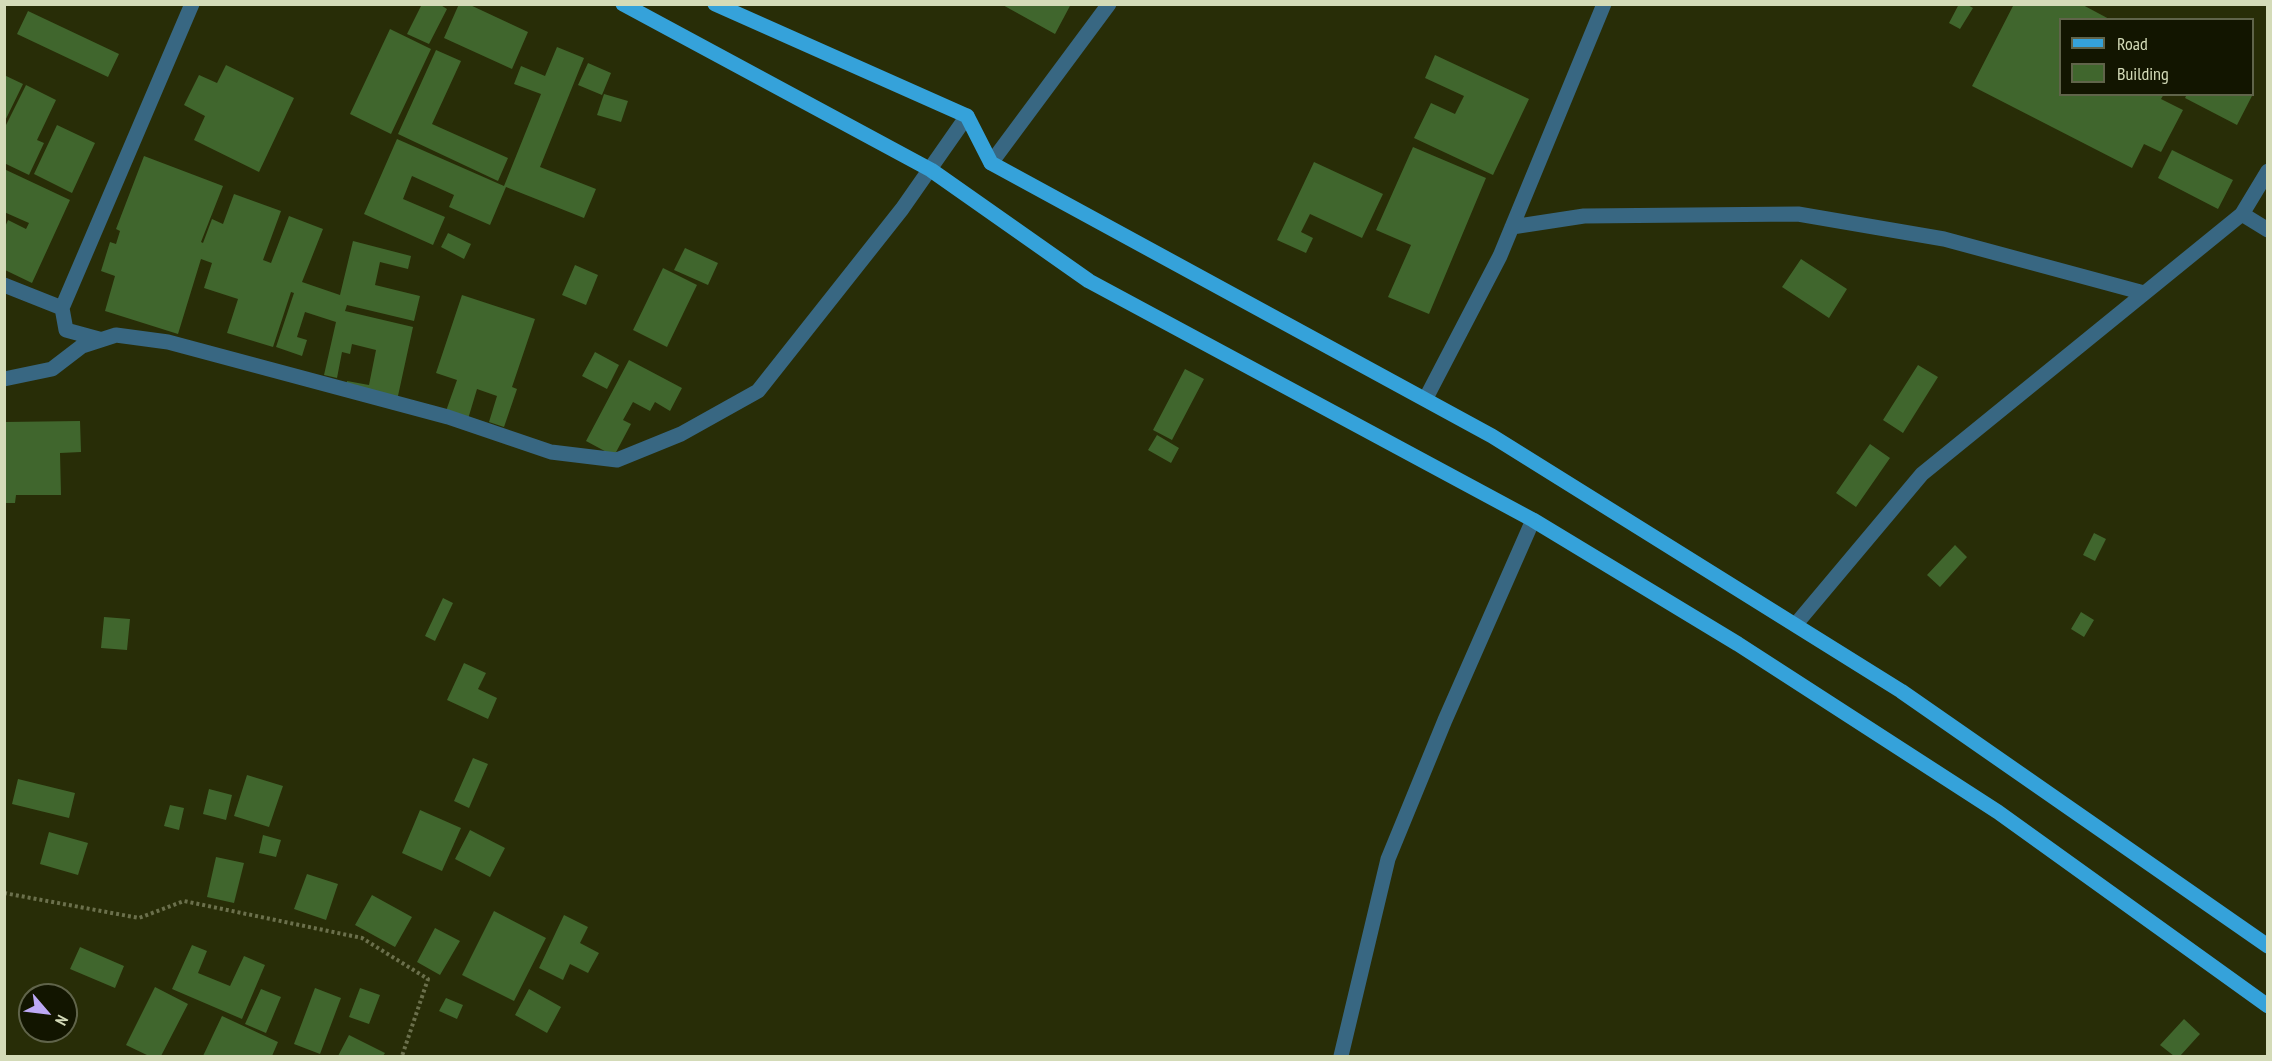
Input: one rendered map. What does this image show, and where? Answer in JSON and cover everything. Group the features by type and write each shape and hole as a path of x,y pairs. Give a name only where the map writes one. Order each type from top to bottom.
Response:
{"main road":[{"path":"623,4 931,170 1089,282 1533,520 1738,644 1998,812 2268,1006"},
{"path":"715,4 967,116 991,163 1426,398 1502,442 1902,691 2268,946"}],"street":[{"path":"99,339 66,330 62,308 192,4"},
{"path":"991,163 1109,4"},
{"path":"1426,398 1500,256 1604,4"},
{"path":"4,379 52,369 82,346 116,335 168,342 448,417 552,452 617,460 681,434 758,391 931,170 967,116"},
{"path":"1796,624 1922,474 2242,213 2268,171"},
{"path":"2242,213 2268,230"},
{"path":"1512,227 1584,216 1798,214 1944,239 2144,293"},
{"path":"4,285 62,308"},
{"path":"1341,1056 1388,859 1445,720 1533,520"}],"path":[{"path":"4,893 139,918 184,902 362,938 428,979 402,1056"}],"building":[{"path":"422,4 439,4 447,9 429,44 407,34"},
{"path":"459,4 468,4 528,32 512,69 444,38"},
{"path":"1001,4 1071,4 1055,34"},
{"path":"1959,4 1966,4 1973,8 1960,29 1949,23"},
{"path":"2014,4 2081,4 2107,18 2059,18 2059,96 2163,96 2161,99 2183,110 2161,152 2144,144 2132,168 1972,86"},
{"path":"28,11 119,54 108,77 17,34"},
{"path":"390,29 431,49 391,134 350,114"},
{"path":"557,47 584,58 540,167 596,189 584,218 506,187 490,225 449,207 454,195 412,176 403,199 445,217 433,245 364,214 397,139 504,186 541,94 514,84 521,66 545,76"},
{"path":"436,50 461,61 432,124 508,158 498,181 398,134"},
{"path":"1435,55 1529,99 1493,175 1414,138 1431,103 1455,114 1464,96 1425,78"},
{"path":"588,63 611,73 602,95 578,85"},
{"path":"226,65 294,98 259,172 194,140 205,116 184,105 199,75 217,83"},
{"path":"4,75 23,84 4,123"},
{"path":"26,85 56,100 37,140 44,143 29,175 4,163 4,129"},
{"path":"604,94 628,101 621,122 597,115"},
{"path":"2186,96 2252,96 2237,125 2185,98"},
{"path":"57,125 95,143 72,193 34,174"},
{"path":"1413,147 1486,178 1429,314 1388,297 1411,245 1376,230"},
{"path":"2172,150 2233,180 2218,209 2158,178"},
{"path":"144,156 223,186 201,242 203,243 212,219 223,224 234,194 281,211 263,260 271,263 289,216 323,229 302,282 340,295 353,241 411,256 408,269 380,262 375,285 420,296 414,321 347,305 345,311 413,327 396,405 344,393 347,381 369,385 376,350 352,344 350,354 342,352 337,378 324,375 336,322 305,312 297,337 307,340 302,356 276,347 294,293 291,292 273,347 227,333 238,299 204,288 212,263 201,259 178,334 105,311 115,276 101,271 110,242 116,244 120,231 116,229"},
{"path":"1314,162 1383,194 1362,238 1310,214 1301,232 1313,238 1306,253 1277,240"},
{"path":"4,169 70,200 32,283 5,270 5,227 8,220 26,229 29,223 4,212"},
{"path":"448,233 471,244 464,259 441,247"},
{"path":"685,248 718,263 708,285 674,270"},
{"path":"1801,259 1847,289 1829,318 1782,287"},
{"path":"575,265 598,275 586,305 562,295"},
{"path":"663,268 697,285 667,347 633,330"},
{"path":"462,295 535,319 512,387 517,389 504,427 489,422 497,396 477,389 468,419 446,411 457,380 436,373"},
{"path":"595,352 619,365 607,389 582,376"},
{"path":"629,360 682,388 670,411 655,402 650,411 633,402 623,420 631,424 614,456 586,441"},
{"path":"1918,365 1938,377 1903,433 1883,420"},
{"path":"1185,369 1204,379 1172,440 1153,430"},
{"path":"80,421 81,452 60,453 61,495 16,495 15,503 5,503 5,422"},
{"path":"1157,435 1179,448 1171,463 1148,450"},
{"path":"1870,444 1890,458 1856,507 1836,493"},
{"path":"2094,533 2106,539 2095,561 2083,555"},
{"path":"1955,545 1967,557 1940,587 1927,575"},
{"path":"443,598 453,603 435,641 425,636"},
{"path":"2081,612 2094,620 2084,637 2071,629"},
{"path":"104,617 130,619 127,650 101,648"},
{"path":"464,663 486,673 478,689 497,698 488,719 447,700"},
{"path":"473,758 488,764 469,808 454,801"},
{"path":"247,775 283,786 269,827 234,816"},
{"path":"18,779 75,793 69,818 12,804"},
{"path":"209,789 232,795 226,820 203,814"},
{"path":"170,805 184,808 179,830 164,826"},
{"path":"420,810 461,828 442,871 402,853"},
{"path":"470,830 505,848 490,877 455,859"},
{"path":"49,832 88,843 78,875 40,864"},
{"path":"263,835 281,840 276,857 259,853"},
{"path":"216,857 244,863 234,903 207,897"},
{"path":"307,874 338,884 326,920 294,909"},
{"path":"372,895 412,917 395,947 355,925"},
{"path":"494,911 546,938 514,1001 462,975"},
{"path":"564,915 588,927 580,943 599,953 588,973 570,964 563,980 539,968"},
{"path":"435,928 460,941 440,975 417,962"},
{"path":"192,945 207,951 198,973 230,986 244,956 265,965 242,1019 172,989"},
{"path":"80,947 124,966 115,988 70,969"},
{"path":"155,987 188,1004 161,1056 149,1056 126,1045"},
{"path":"315,988 341,998 320,1054 294,1044"},
{"path":"360,988 380,995 369,1024 349,1017"},
{"path":"261,989 281,997 266,1033 245,1024"},
{"path":"529,989 561,1007 547,1033 515,1015"},
{"path":"446,998 463,1005 457,1019 439,1011"},
{"path":"222,1016 278,1042 272,1056 203,1056"},
{"path":"2184,1019 2200,1034 2180,1056 2174,1056 2160,1045"},
{"path":"349,1035 385,1053 383,1056 338,1056"}]}
